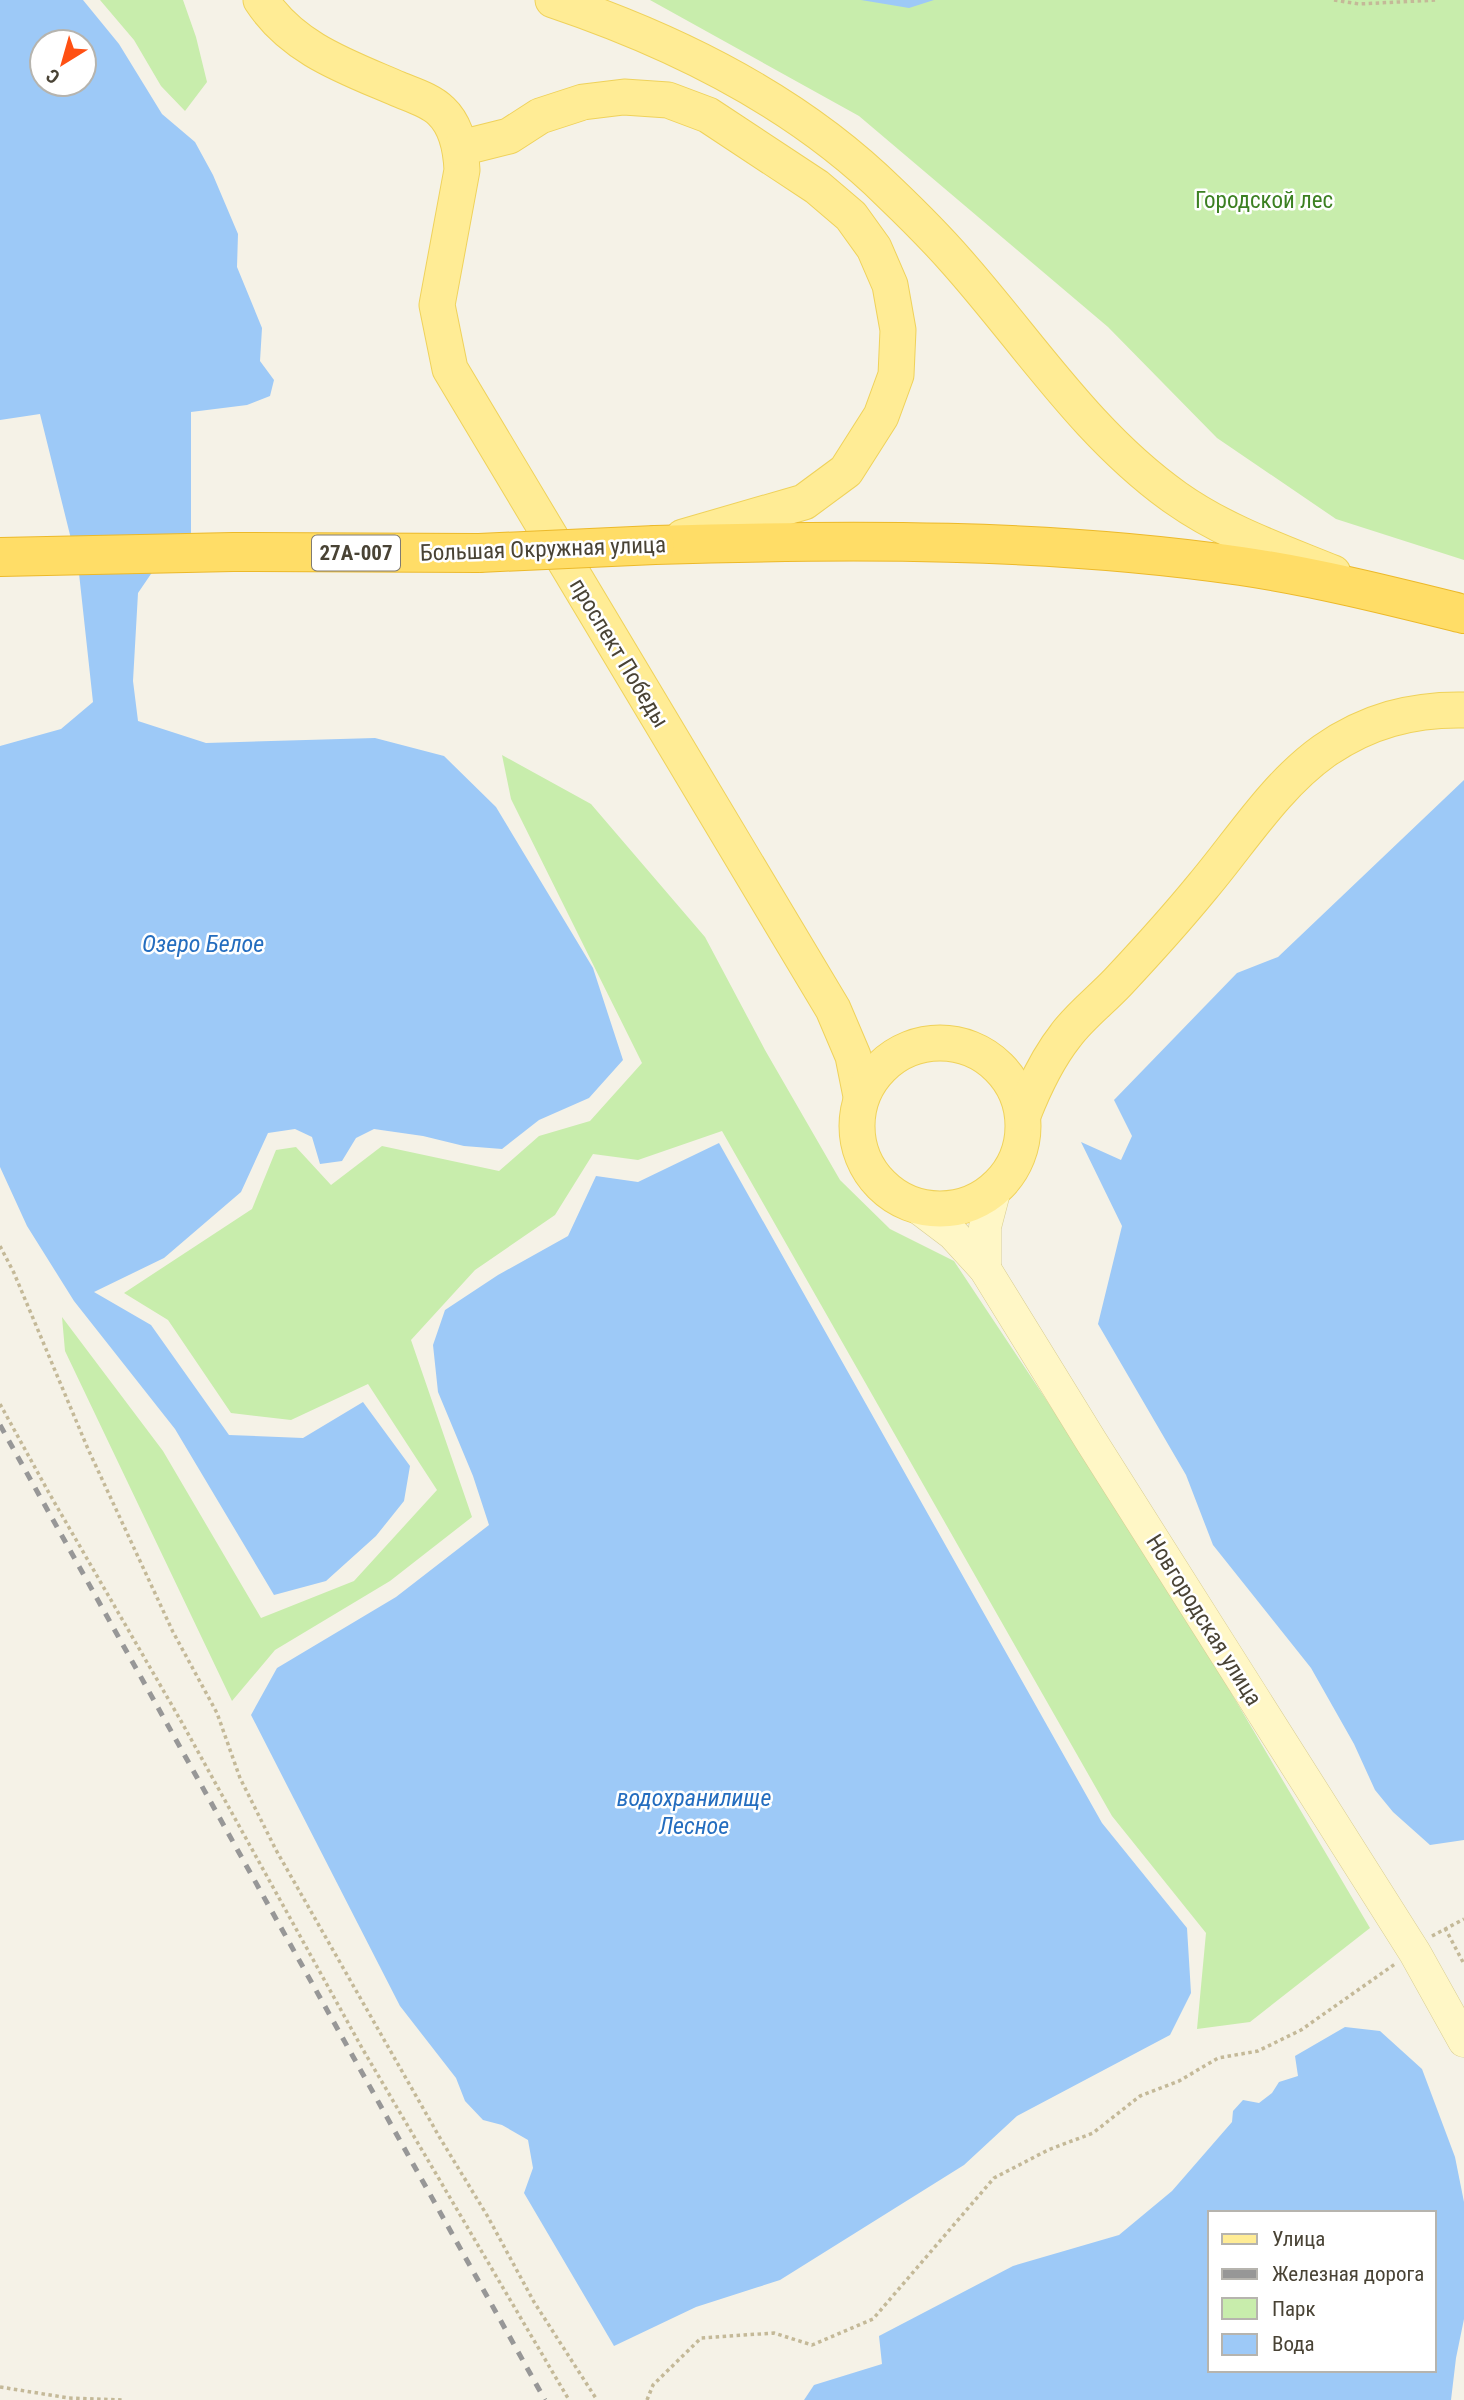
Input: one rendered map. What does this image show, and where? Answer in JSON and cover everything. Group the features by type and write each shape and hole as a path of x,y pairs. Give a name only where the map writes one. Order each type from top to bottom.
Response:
{"highway":[{"name":"Большая Окружная улица","path":"1,557 233,552 479,553 791,541 895,541 1099,550 1243,566 1447,610"}],"main road":[{"path":"261,0 278,24 312,50 441,110 454,129 461,148 509,136 540,116 583,102 624,97 668,100 708,115 817,187 852,216 874,248 890,285 898,330 896,375 881,416 845,471 804,502 654,545"},
{"path":"553,0 652,38 724,74 792,114 836,145 889,192 956,261 1091,424 1118,450 1176,497 1229,530 1359,584 1447,610"},
{"name":"проспект Победы","path":"461,148 462,170 437,305 450,369 833,1009 853,1056 861,1096"},
{"path":"1023,1115 1034,1086 1066,1034 1118,983 1301,771 1324,751 1374,723 1406,713 1439,709 1464,710"},
{"path":"949,1042 977,1051 999,1066 1015,1088 1023,1115 1022,1142 1012,1168 995,1189 971,1204 944,1210 916,1206 892,1194 872,1175 860,1150 856,1123 861,1096 875,1072 896,1055 921,1043 949,1042"}],"street":[{"path":"985,1269 985,1227 995,1189"},
{"name":"Новгородская улица","path":"916,1206 953,1234 985,1269 1415,1953 1464,2041"}],"path":[{"path":"1334,0 1359,5 1437,0"},
{"path":"0,1247 15,1273 88,1449 173,1632 217,1713 240,1778 276,1850 488,2217 534,2302 597,2400"},
{"path":"0,1404 181,1721 362,2048 569,2400"},
{"path":"648,2400 653,2385 701,2337 774,2333 812,2345 873,2319 994,2178 1048,2150 1093,2133 1140,2096 1179,2081 1218,2058 1258,2051 1301,2030 1415,1953 1436,1933 1464,1919"},
{"path":"1445,1928 1464,1964"},
{"path":"0,2387 69,2398 122,2400"}],"green space":[{"path":"100,0 183,0 207,82 185,111 161,86 134,40"},
{"name":"Городской лес","path":"650,0 1464,0 1464,560 1336,519 1217,438 1108,327 859,116"},
{"path":"502,755 591,804 705,937 765,1050 840,1180 890,1229 954,1261 1152,1559 1370,1928 1250,2022 1197,2029 1206,1933 1112,1816 722,1131 638,1160 593,1154 555,1215 475,1270 411,1340 472,1517 390,1581 275,1650 232,1701 65,1351 62,1317 163,1451 261,1618 354,1581 437,1490 368,1384 291,1420 231,1413 168,1320 124,1293 252,1209 276,1150 296,1147 331,1185 382,1146 499,1171 539,1136 590,1121 642,1063 511,799"}],"water":[{"name":"Озеро Белое","path":"0,0 83,0 119,44 162,114 195,142 213,175 238,234 237,267 262,328 260,361 274,380 270,396 247,405 191,412 191,544 168,549 138,593 133,681 138,721 206,743 375,738 444,756 496,807 593,968 623,1060 589,1098 539,1120 502,1149 464,1146 423,1136 374,1129 356,1138 342,1161 320,1164 312,1137 295,1129 268,1133 241,1192 164,1258 94,1292 151,1325 229,1435 303,1438 363,1402 410,1466 404,1501 376,1536 326,1581 274,1595 175,1429 74,1301 27,1226 0,1167 0,746 61,729 93,702 77,555 40,414 0,420"},
{"path":"861,0 934,0 909,8"},
{"path":"1464,780 1464,1840 1430,1845 1393,1812 1375,1790 1354,1744 1311,1668 1213,1545 1186,1475 1098,1324 1122,1226 1081,1142 1121,1160 1132,1136 1114,1100 1237,973 1278,957"},
{"name":"водохранилище Лесное","path":"719,1143 1102,1823 1187,1928 1191,1993 1170,2035 1017,2116 964,2165 780,2280 696,2307 614,2346 524,2193 533,2168 528,2140 502,2125 483,2120 465,2101 456,2078 400,2006 251,1715 277,1668 396,1597 489,1525 473,1476 438,1392 433,1345 445,1310 498,1275 568,1236 596,1176 638,1182"},
{"path":"1345,2027 1380,2031 1422,2069 1455,2157 1464,2202 1464,2319 1451,2400 804,2400 814,2385 882,2364 879,2336 1013,2266 1119,2235 1172,2191 1232,2122 1233,2111 1243,2100 1259,2103 1272,2093 1279,2082 1298,2076 1295,2056"}],"railway":[{"path":"0,1425 545,2400"}]}
